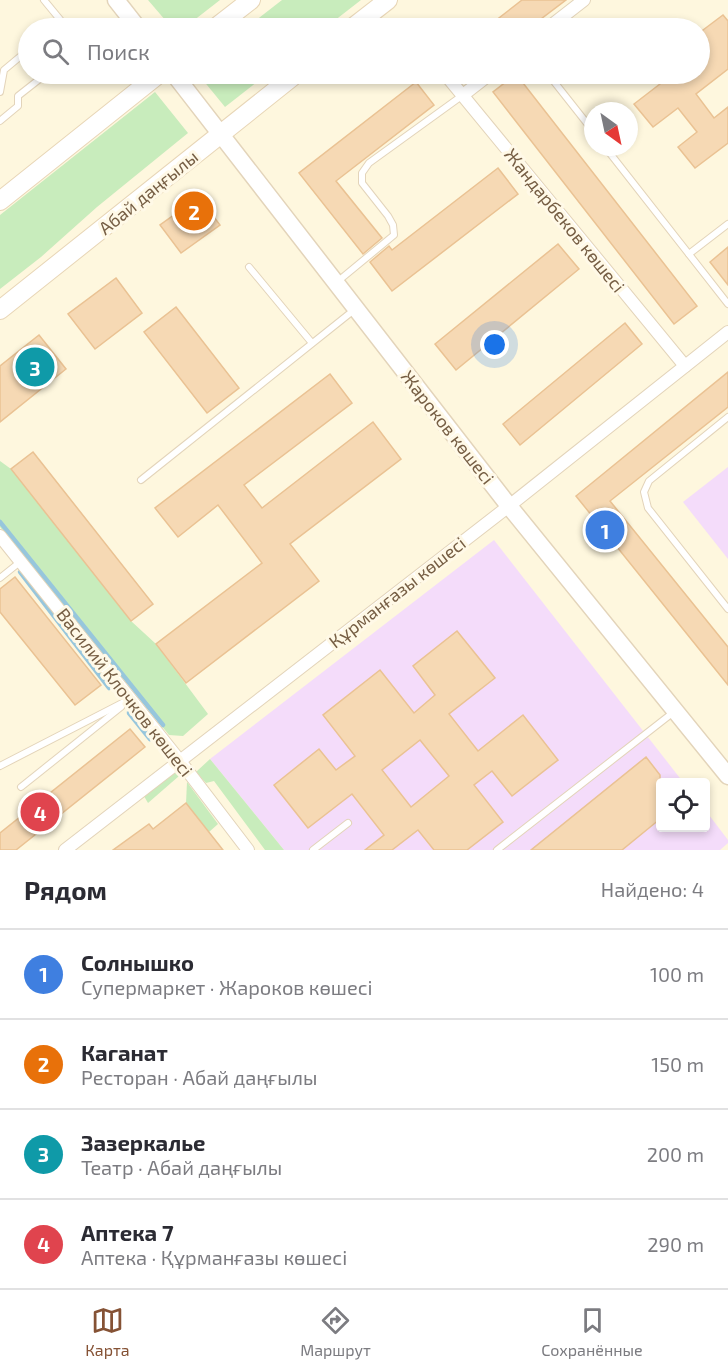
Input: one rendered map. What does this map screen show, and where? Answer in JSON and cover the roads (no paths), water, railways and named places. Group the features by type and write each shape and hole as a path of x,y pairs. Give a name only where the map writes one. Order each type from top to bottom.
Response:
{"main road":[{"path":"228,18 251,0"},
{"path":"365,18 388,0"},
{"path":"0,201 146,84"},
{"name":"Абай даңғылы","path":"0,310 283,84"}],"street":[{"path":"116,0 130,18"},
{"path":"561,18 584,0"},
{"name":"Жароков көшесі","path":"182,84 509,506 728,776"},
{"name":"Жандарбеков көшесі","path":"454,84 685,366"},
{"path":"463,95 477,84"},
{"name":"Құрманғазы көшесі","path":"65,850 509,506 728,332"},
{"name":"Василий Клочков көшесі","path":"0,536 7,548 21,561 248,850"}],"lane":[{"path":"44,0 59,18"},
{"path":"0,93 4,70 18,58"},
{"path":"0,121 18,106 18,96 33,84"},
{"path":"556,84 584,120"},
{"path":"336,282 394,236 393,225 388,216 362,183 362,173 369,163 463,95"},
{"path":"613,156 728,304"},
{"path":"689,254 728,224"},
{"path":"249,267 312,343"},
{"path":"141,480 356,308"},
{"path":"728,417 649,481 644,492 648,508 728,609"},
{"path":"0,578 21,561"},
{"path":"0,766 130,699"},
{"path":"21,787 130,699"},
{"path":"497,850 675,711"},
{"path":"313,850 348,823"}],"waterway":[{"path":"0,522 163,725"},
{"path":"20,572 109,688"},
{"path":"129,713 150,739"}],"place":[{"name":"Каганат","path":"194,211"},
{"name":"Зазеркалье","path":"35,367"},
{"name":"Солнышко","path":"605,530"},
{"name":"Аптека 7","path":"40,812"}]}
